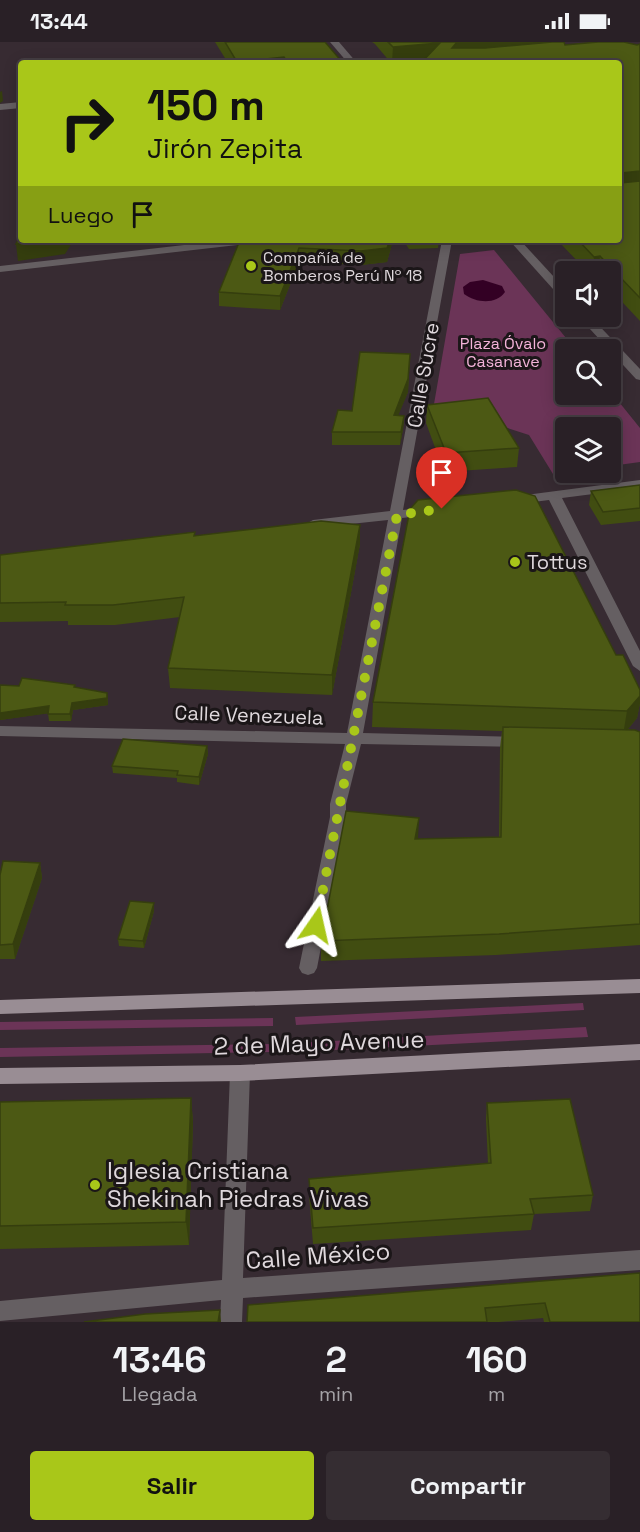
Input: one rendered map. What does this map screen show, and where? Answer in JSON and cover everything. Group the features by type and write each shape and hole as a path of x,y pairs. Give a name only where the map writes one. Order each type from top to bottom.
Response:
{"main road":[{"path":"0,1007 640,986"},
{"name":"2 de Mayo Avenue","path":"0,1076 240,1073 640,1052"}],"street":[{"path":"334,42 350,60"},
{"path":"0,107 18,105"},
{"path":"0,269 229,243"},
{"name":"Calle Sucre","path":"308,968 338,817 338,804 354,739 397,515 446,243"},
{"path":"517,243 555,285"},
{"path":"593,327 640,376"},
{"path":"509,501 640,484"},
{"path":"554,496 640,666"},
{"path":"296,526 442,509"},
{"name":"Calle Venezuela","path":"0,731 533,742"},
{"path":"231,1322 234,1289 240,1073"},
{"name":"Calle México","path":"0,1311 234,1289 640,1260"}],"green space":[{"name":"Plaza Óvalo Casanave","path":"494,250 567,339 555,339 555,405 621,404 640,428 640,462 621,465 621,417 555,417 555,474 553,474 529,435 434,404 460,254"},
{"path":"583,1003 584,1010 296,1025 295,1017"},
{"path":"273,1018 273,1026 0,1030 0,1022"},
{"path":"586,1027 588,1037 297,1052 296,1043"},
{"path":"273,1044 272,1052 0,1057 0,1048"}],"shaded area":[{"path":"483,280 502,286 505,292 491,301 480,301 464,294 463,287 470,282"}],"building":[{"path":"225,42 325,42 340,60 286,60 284,57 236,60"},
{"path":"388,42 457,42 452,48 485,48 552,42 564,42 565,45 598,42 640,44 640,171 622,173 622,60 424,60 440,43 393,47"},
{"path":"640,181 640,298 621,278 621,261 605,261 600,256 594,257 581,243 622,243 622,183"},
{"path":"239,243 389,243 387,248 361,251 299,248 280,296 219,292"},
{"path":"360,352 410,354 408,379 394,415 404,416 401,432 332,432 338,410 352,411"},
{"path":"488,398 519,448 446,453 427,405"},
{"path":"640,485 640,508 603,512 591,491"},
{"path":"516,490 535,496 616,655 623,655 640,690 640,696 627,711 373,702 410,509 418,500"},
{"path":"321,521 360,525 332,675 168,668 184,597 113,605 65,605 66,602 0,603 0,555 195,532 194,536"},
{"path":"22,678 75,685 74,687 107,693 107,698 72,703 70,714 48,714 49,706 0,713 0,685 19,686"},
{"path":"503,727 635,730 640,732 640,924 499,934 321,941 346,811 419,818 415,839 501,837"},
{"path":"123,739 207,746 199,777 177,775 178,771 112,766"},
{"path":"3,861 40,863 13,944 0,945 0,875"},
{"path":"130,901 154,903 143,941 118,939"},
{"name":"Iglesia Cristiana Shekinah Piedras Vivas","path":"191,1098 186,1222 0,1226 0,1102"},
{"path":"570,1099 593,1195 530,1199 534,1214 313,1228 309,1179 491,1163 487,1103"},
{"path":"640,1273 640,1322 550,1322 545,1303 485,1308 487,1322 247,1322 248,1305"},
{"path":"220,1310 218,1322 84,1322 145,1314"}],"place":[{"name":"Compañía de Bomberos Perú Nº 18","path":"251,266"},
{"name":"Tottus","path":"515,562"},
{"name":"Iglesia Cristiana Shekinah Piedras Vivas","path":"95,1185"}],"route":[{"path":"316,925 338,817 338,804 354,739 397,515 442,509"}]}
